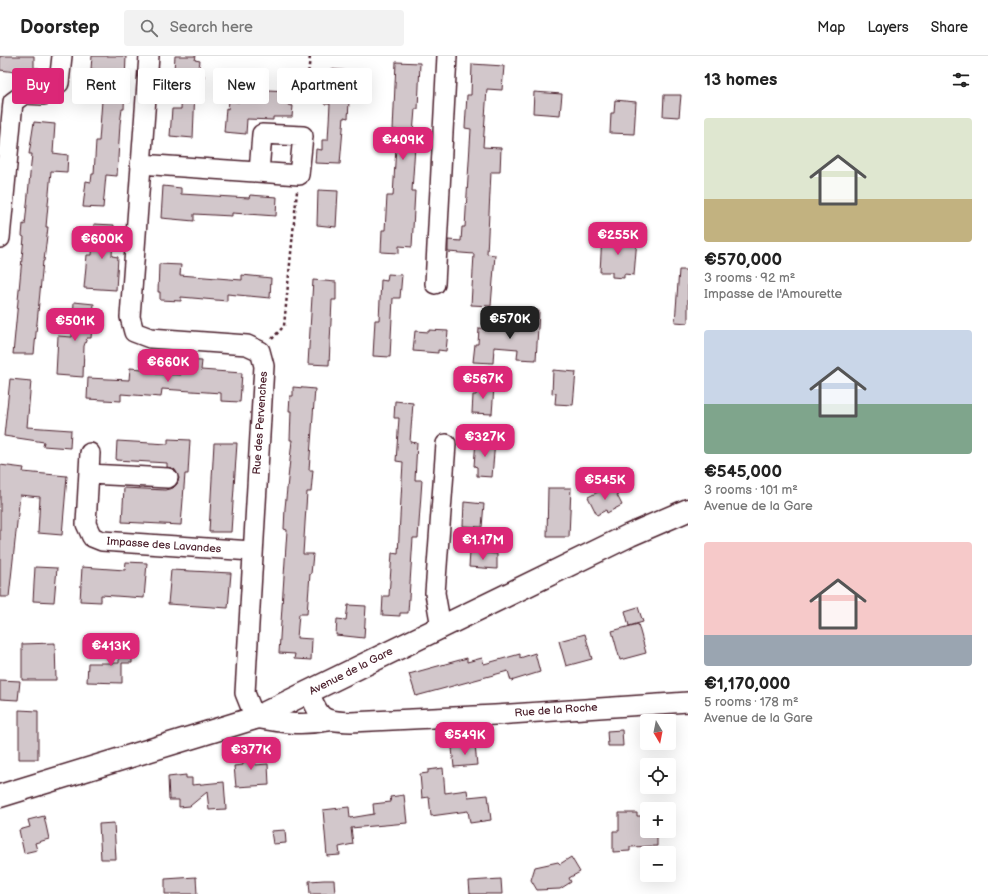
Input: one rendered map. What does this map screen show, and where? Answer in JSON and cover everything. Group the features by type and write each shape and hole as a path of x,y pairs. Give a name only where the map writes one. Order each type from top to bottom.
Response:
{"street":[{"path":"0,238 13,102 24,94 44,95 59,83 62,56"},
{"path":"148,56 130,317 134,332 150,338 247,345 260,352"},
{"path":"435,284 447,56"},
{"path":"140,164 299,175 303,136 262,134 259,172"},
{"name":"Rue des Pervenches","path":"255,718 245,692 252,551 264,366 260,352"},
{"path":"441,626 436,593 446,444"},
{"name":"Impasse des Lavandes","path":"90,453 86,524 92,537 102,541 252,551"},
{"path":"89,474 168,478"},
{"name":"Avenue de la Gare","path":"0,796 255,718 630,535 688,510"},
{"path":"309,692 317,712 329,721"},
{"name":"Rue de la Roche","path":"255,718 284,724 306,725 329,721 353,722 495,715 688,702"}],"path":[{"path":"309,68 310,56"},
{"path":"260,352 284,326 299,175"}],"building":[{"path":"0,56 34,56 34,68 12,68 12,72 0,70"},
{"path":"92,56 126,56 126,68 91,68"},
{"path":"175,56 196,56 195,60 200,61 199,68 174,68"},
{"path":"396,62 420,63 418,109 415,109 412,146 415,146 412,191 415,191 412,247 399,246 399,253 381,252 382,230 385,230 387,196 393,196 397,130 393,130"},
{"path":"472,64 504,66 502,90 487,89 483,147 501,148 500,172 491,172 487,254 495,255 491,306 471,305 474,254 448,252 448,240 461,241 462,227 465,227 471,129 465,128 467,95 471,95"},
{"path":"269,90 277,90 277,104 288,104 293,106 292,117 273,117 273,120 247,119 246,134 224,132 226,108 228,109 229,104 269,104"},
{"path":"534,92 562,94 560,115 533,113"},
{"path":"664,95 681,95 679,117 663,116"},
{"path":"615,100 636,102 634,134 610,133 611,113 614,113"},
{"path":"102,104 124,104 120,124 117,176 106,175 103,208 83,207 86,181 91,182 92,174 94,174 96,141 99,141"},
{"path":"181,104 194,104 193,138 170,136 172,109 181,109"},
{"path":"330,104 349,104 348,118 344,117 340,164 315,163 316,149 322,150 322,140 328,140"},
{"path":"34,122 55,124 53,153 68,155 67,172 51,171 46,227 48,227 43,261 34,354 13,354 24,237 22,236 23,224 25,225 32,154 29,154"},
{"path":"163,186 181,188 181,194 249,198 250,195 277,197 276,216 232,213 232,216 194,214 194,221 161,218"},
{"path":"318,190 338,191 336,227 317,225"},
{"path":"94,224 114,225 112,256 118,257 116,290 84,288 87,255 92,255"},
{"path":"602,236 637,239 634,275 624,274 624,278 612,277 612,272 600,272"},
{"path":"159,264 181,265 180,275 242,280 242,275 271,278 270,298 227,294 227,301 181,297 181,301 160,300 160,292 158,292"},
{"path":"679,270 688,270 688,323 675,322"},
{"path":"388,274 402,275 400,298 393,298 390,357 373,356 375,320 379,320 381,280 387,281"},
{"path":"313,280 336,282 336,300 332,300 329,365 308,364"},
{"path":"74,302 94,304 91,338 87,338 84,346 83,377 56,375 58,336 72,337"},
{"path":"521,310 539,311 536,360 517,359 518,349 494,347 493,363 473,362 475,344 478,344 479,328 519,331"},
{"path":"429,330 448,331 446,351 438,350 438,353 413,351 415,331 429,332"},
{"path":"182,360 202,361 201,370 242,373 240,402 221,401 221,393 162,389 161,397 121,394 121,401 87,399 88,378 129,380 130,368 156,370 156,374 181,375"},
{"path":"553,370 576,372 573,405 555,404 556,393 552,394"},
{"path":"10,379 31,381 27,427 71,430 70,448 43,446 44,442 4,436"},
{"path":"477,386 494,387 492,414 472,413 473,395 476,395"},
{"path":"293,387 315,389 309,470 313,470 311,492 307,492 303,554 313,554 307,614 299,614 297,638 312,639 311,660 294,659 295,654 279,653 287,530 284,529 285,508 292,440 290,440 291,411 289,411 290,396 293,396"},
{"path":"395,401 413,403 410,442 417,443 415,480 422,480 418,538 413,538 408,613 400,613 400,616 382,615 383,596 389,596 392,553 398,554 403,462 396,461 399,418 394,418"},
{"path":"168,439 190,440 188,474 185,474 181,525 122,522 124,488 165,490 173,488 177,484 179,478 174,469 167,467 167,463 116,460 117,441 168,444"},
{"path":"476,440 495,441 492,477 477,476 477,467 474,466"},
{"path":"214,443 237,443 231,532 209,532"},
{"path":"0,465 24,468 23,472 67,476 62,535 38,533 40,497 20,495 9,597 0,597"},
{"path":"612,485 622,505 607,513 606,510 597,515 588,497"},
{"path":"548,488 571,488 569,537 547,537"},
{"path":"464,502 484,504 482,527 463,526"},
{"path":"470,552 497,554 497,569 469,567"},
{"path":"126,562 147,563 144,598 101,595 101,602 80,601 82,567 125,570"},
{"path":"35,567 57,568 54,602 33,601"},
{"path":"171,570 231,573 228,608 168,604"},
{"path":"348,605 366,606 364,638 336,635 337,619 346,620"},
{"path":"638,607 643,622 629,626 625,611"},
{"path":"638,624 646,653 620,660 612,631"},
{"path":"585,634 592,659 566,666 559,641"},
{"path":"119,641 132,641 132,663 122,663 122,683 87,682 88,663 119,663"},
{"path":"55,643 56,680 22,680 22,644"},
{"path":"535,653 540,672 511,681 508,671 416,696 409,674 467,658 467,662 482,658 484,664 520,654 520,658"},
{"path":"0,680 20,681 18,700 0,699"},
{"path":"19,710 38,711 38,759 19,759"},
{"path":"622,730 623,746 608,746 607,731"},
{"path":"475,745 477,765 454,767 452,748"},
{"path":"242,748 254,748 255,765 268,764 269,785 236,787 234,766 243,765"},
{"path":"443,768 445,793 467,790 468,797 488,795 491,820 470,823 468,811 431,816 429,797 422,798 420,774 428,773 428,770"},
{"path":"186,775 186,778 192,778 192,785 224,782 226,809 209,810 207,792 190,806 179,807 179,800 169,800 168,777"},
{"path":"404,795 407,823 351,828 353,844 339,847 340,855 327,856 323,810 349,807 350,818 374,814 373,804 391,802 390,797"},
{"path":"619,813 637,813 637,816 640,816 640,838 657,838 657,846 630,847 630,851 613,852 613,831 619,831"},
{"path":"44,816 49,839 35,843 37,850 24,853 19,830 30,827 28,820"},
{"path":"114,823 116,859 101,859 99,824"},
{"path":"285,830 286,843 273,844 271,831"},
{"path":"571,857 580,872 569,878 571,882 560,889 537,890 531,880 535,867 558,862 560,864"},
{"path":"196,877 197,894 165,894 165,879"},
{"path":"501,879 502,894 470,894 469,881"},
{"path":"334,880 335,894 310,894 309,881"}]}
